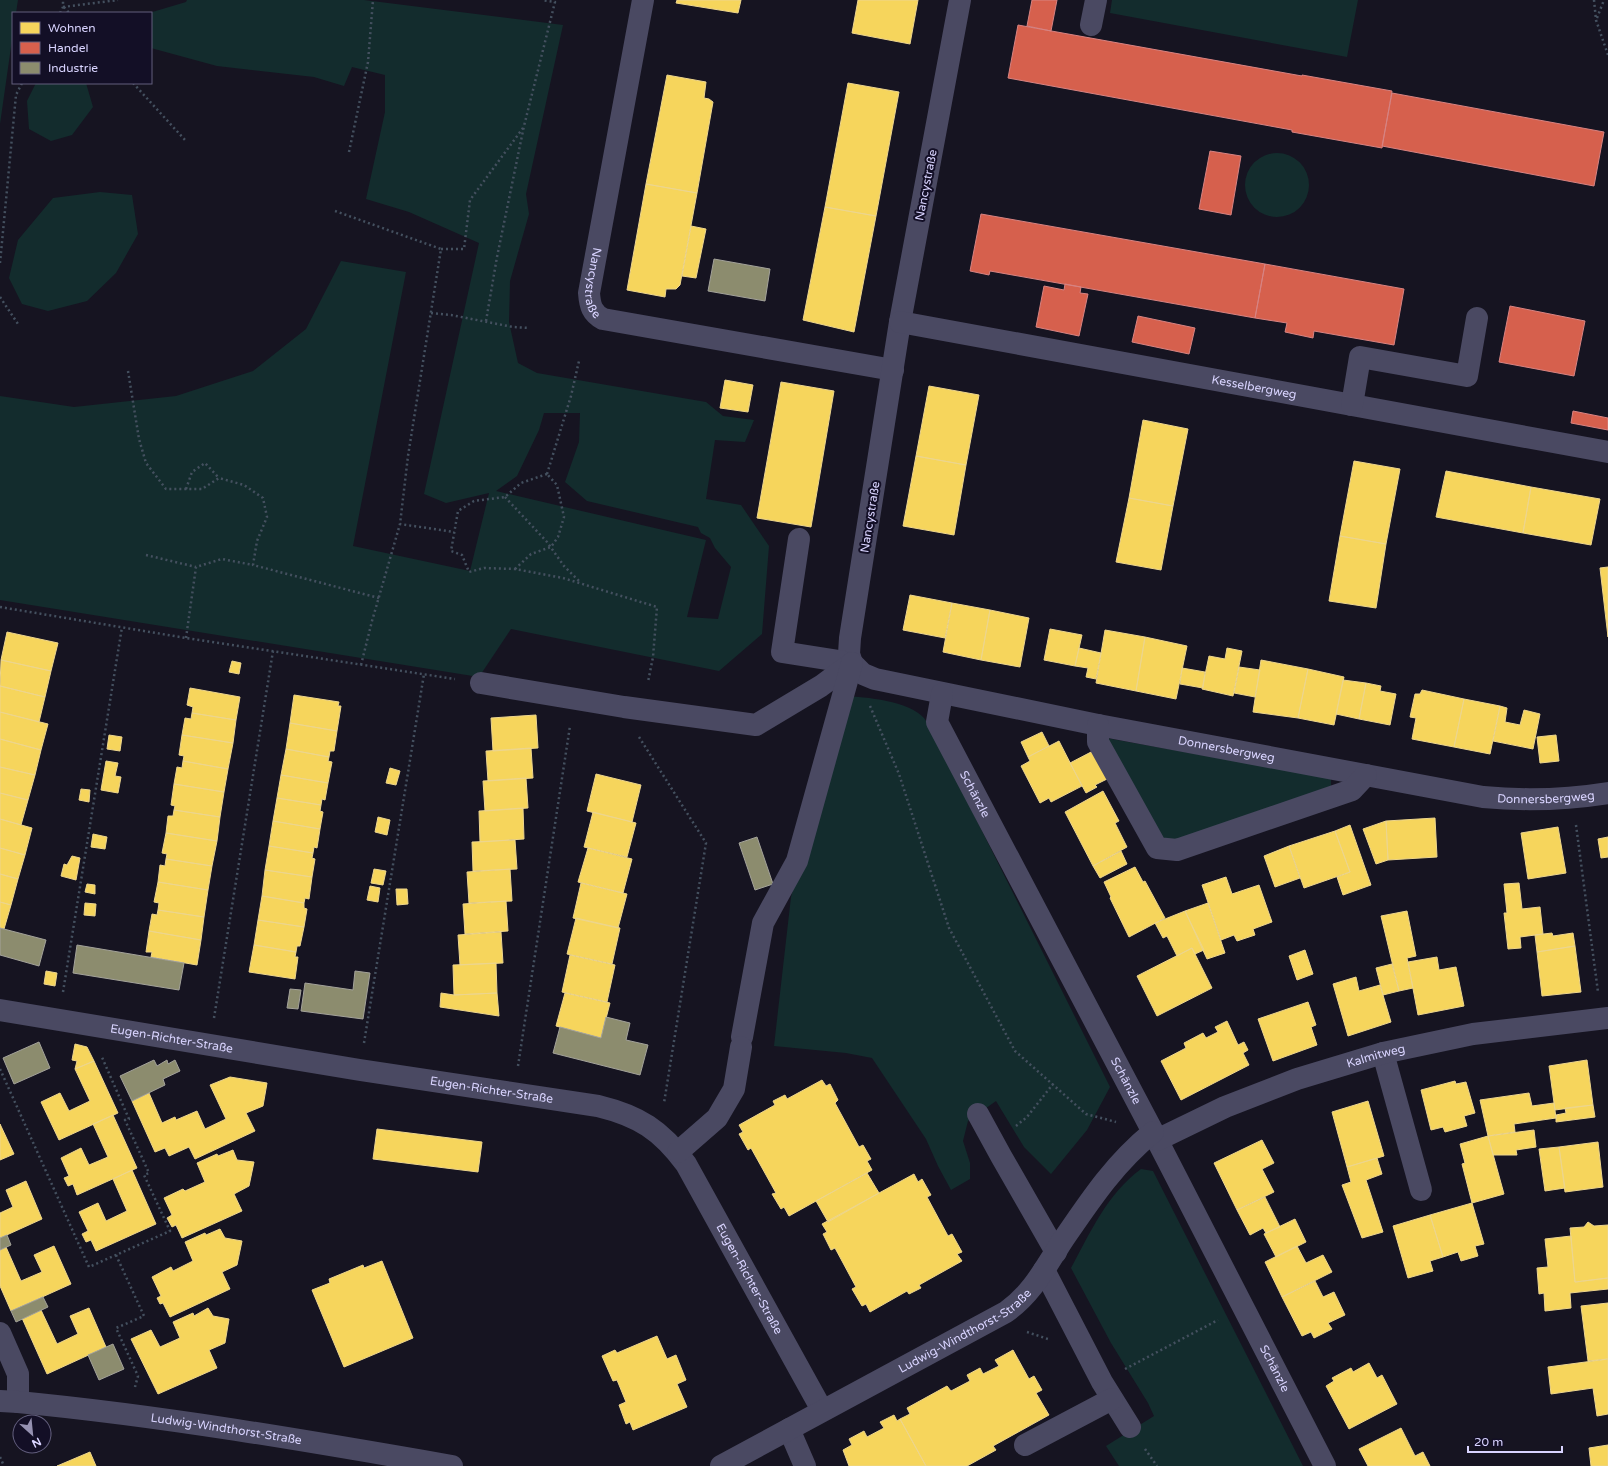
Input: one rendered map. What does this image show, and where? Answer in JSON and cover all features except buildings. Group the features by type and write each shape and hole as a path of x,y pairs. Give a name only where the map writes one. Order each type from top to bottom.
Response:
{"street":[{"name":"Nancystraße","path":"643,0 589,294 592,309 596,315 603,319 894,370"},
{"name":"Nancystraße","path":"852,663 849,654 850,638 894,370 900,322 960,0"},
{"path":"1091,25 1096,0"},
{"path":"1352,405 1360,357 1467,376 1477,318"},
{"name":"Kesselbergweg","path":"900,322 1608,452"},
{"path":"799,540 782,652 852,663"},
{"path":"481,683 633,708 756,725 821,686 852,663"},
{"path":"678,1152 717,1118 734,1088 763,923 797,861 852,663"},
{"name":"Donnersbergweg","path":"852,663 863,674 875,679 942,694 1098,725 1483,797 1522,800 1573,798 1608,793"},
{"name":"Schänzle","path":"942,694 937,722 1155,1136 1325,1466"},
{"path":"1098,725 1098,742 1157,848 1177,850 1352,790 1366,775"},
{"name":"Eugen-Richter-Straße","path":"0,1010 87,1023 360,1070 514,1093 614,1110 644,1123 659,1133 678,1152 690,1171 822,1410"},
{"name":"Kalmitweg","path":"1155,1136 1296,1079 1383,1053 1473,1034 1605,1018"},
{"path":"1383,1053 1421,1190"},
{"path":"978,1114 1056,1252"},
{"name":"Ludwig-Windthorst-Straße","path":"721,1466 822,1410 1006,1312 1019,1303 1028,1294 1097,1190 1132,1150 1155,1136"},
{"path":"1044,1270 1107,1390 1130,1427"},
{"path":"0,1333 18,1374 9,1401"},
{"path":"1025,1445 1107,1390"},
{"name":"Ludwig-Windthorst-Straße","path":"9,1401 130,1414 248,1431 452,1466"},
{"path":"789,1429 804,1466"}],"path":[{"path":"62,0 64,7 68,12"},
{"path":"61,12 64,7 118,0"},
{"path":"349,152 368,62 373,0"},
{"path":"486,321 497,257 524,126 555,2 542,0"},
{"path":"1594,0 1596,20 1608,55"},
{"path":"1596,20 1604,0"},
{"path":"0,263 16,95 22,84"},
{"path":"134,84 185,140"},
{"path":"335,211 440,249 464,249 470,200 524,126"},
{"path":"361,665 400,524 408,456 440,249"},
{"path":"0,297 18,324"},
{"path":"431,313 528,328"},
{"path":"547,474 571,396 579,361"},
{"path":"128,370 139,439 146,463 166,489 202,489 219,478"},
{"path":"186,489 192,472 205,463 219,478 244,485 263,498 266,517 257,541 253,565"},
{"path":"547,474 521,483 504,497 474,501 458,510 451,550 462,555 469,572 484,568 515,569 582,583 657,607 653,657 633,708 625,715 706,843 659,1133"},
{"path":"515,569 531,554 551,548 558,537 564,517 557,485 547,474"},
{"path":"504,497 517,509 551,548 564,566 582,583"},
{"path":"400,524 454,532"},
{"path":"146,555 196,567 222,559 253,565 379,598"},
{"path":"186,638 196,567"},
{"path":"0,607 186,638 481,683"},
{"path":"59,1019 122,627"},
{"path":"209,1045 273,651"},
{"path":"360,1070 424,674"},
{"path":"514,1093 574,698"},
{"path":"870,705 899,774 949,928 1015,1051 1086,1114 1155,1136"},
{"path":"1573,798 1605,1018"},
{"path":"0,1069 89,1267 170,1231 144,1175 149,1173 125,1120 130,1119 87,1023"},
{"path":"994,1144 1027,1117 1053,1084"},
{"path":"116,1255 144,1316 116,1328 138,1376 130,1414"},
{"path":"1107,1390 1243,1306"},
{"path":"0,1457 4,1466"}],"green space":[{"path":"0,0 18,0 16,12 12,12 12,40 0,124"},
{"path":"187,0 364,0 563,25 526,194 529,214 510,281 509,322 518,363 537,373 706,402 723,416 754,420 745,442 715,440 706,499 741,505 769,546 762,634 719,671 511,629 479,677 0,600 0,396 74,407 176,396 253,371 306,329 341,261 406,272 353,546 470,571 489,493 446,503 424,494 479,243 409,212 366,199 385,112 385,75 352,67 344,86 314,77 217,66 152,48 152,12 186,2","holes":["544,413 580,413 579,442 565,482 587,501 698,527 701,533 710,538 715,548 731,567 718,619 687,617 706,540 496,491 517,476 539,430"]},
{"path":"1112,0 1358,0 1347,57 1110,13"},
{"path":"36,84 86,84 93,107 72,135 51,141 29,129 27,101"},
{"path":"1271,153 1283,153 1300,162 1307,173 1309,185 1307,197 1300,208 1283,217 1271,217 1259,212 1250,203 1245,191 1245,179 1250,167 1259,158"},
{"path":"100,192 132,195 138,234 116,273 87,301 48,311 22,304 9,278 18,240 53,198"},
{"path":"844,696 864,697 898,704 917,712 924,718 932,731 1110,1087 1087,1130 1051,1174 1024,1147 996,1101 968,1121 963,1141 970,1163 970,1179 951,1190 926,1139 872,1058 846,1053 774,1046 791,897"},
{"path":"1106,738 1331,778 1331,790 1184,841 1159,842"},
{"path":"1141,1169 1153,1171 1303,1466 1119,1466 1106,1446 1154,1416 1148,1403 1111,1343 1071,1268 1100,1215 1109,1202 1118,1190"}]}
